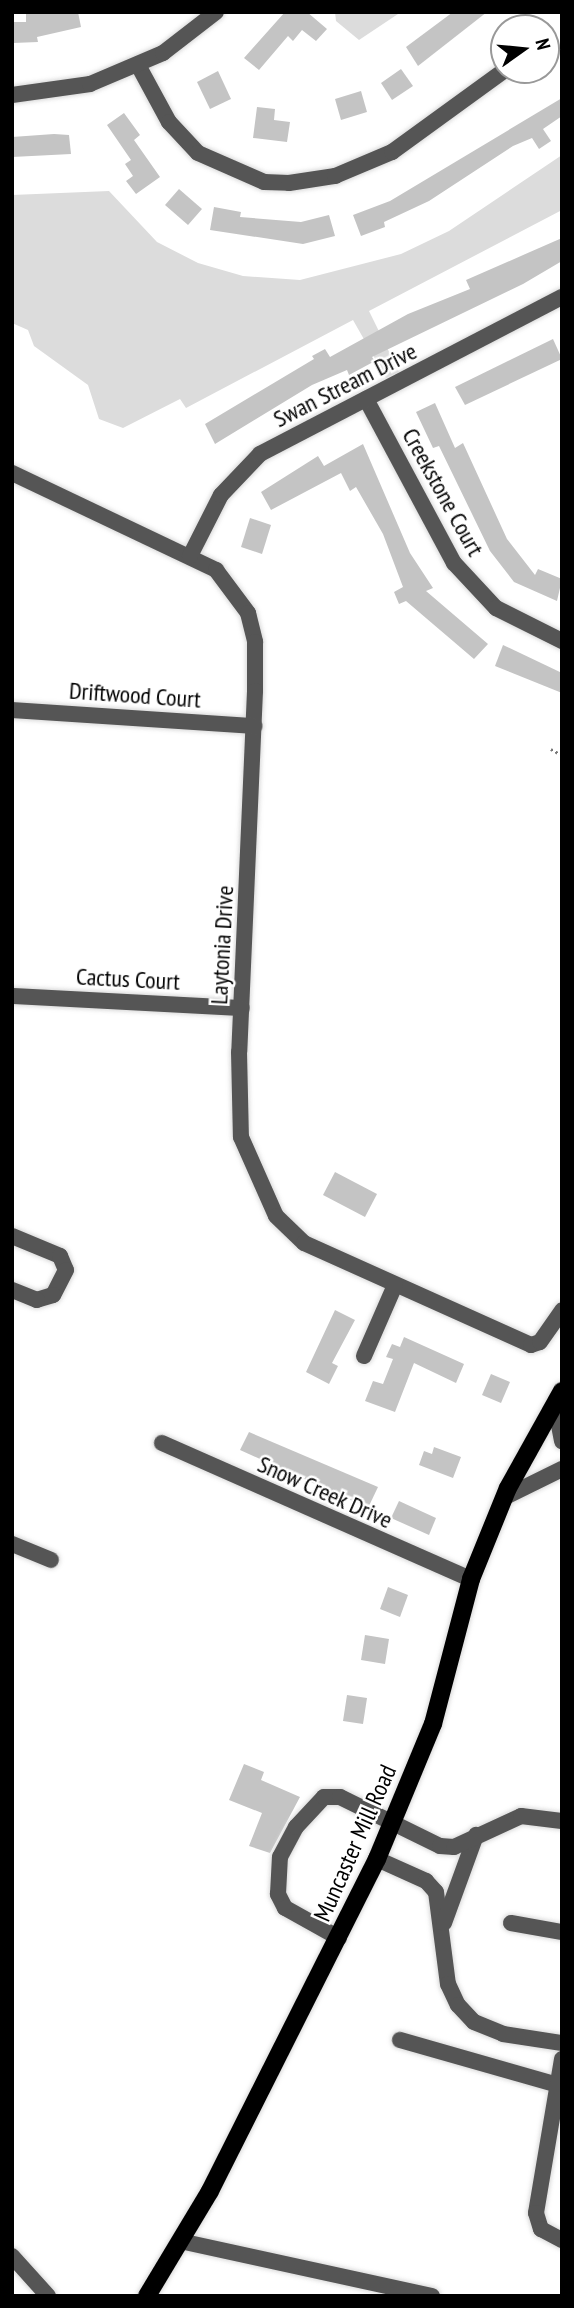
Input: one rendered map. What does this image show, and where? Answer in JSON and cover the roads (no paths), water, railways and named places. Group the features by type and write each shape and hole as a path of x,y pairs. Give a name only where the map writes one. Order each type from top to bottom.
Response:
{"main road":[{"name":"Muncaster Mill Road","path":"147,2296 180,2241 339,1938 377,1859 433,1724 471,1579 505,1497 559,1398"}],"street":[{"path":"12,94 90,84 138,65 163,53 216,12"},
{"path":"138,65 169,122 198,153 264,182 289,183 335,176 392,152 490,81"},
{"name":"Swan Stream Drive","path":"190,556 221,495 242,467 562,297"},
{"name":"Creekstone Court","path":"366,400 461,571 496,608 562,641"},
{"name":"Laytonia Drive","path":"12,472 190,556 226,580 248,613 256,642 242,1008 241,1137 275,1216 304,1243 531,1345 540,1342 562,1310"},
{"name":"Driftwood Court","path":"12,710 254,726"},
{"name":"Cactus Court","path":"12,996 242,1008"},
{"path":"12,1236 60,1256 66,1270 53,1295 37,1300 12,1290"},
{"path":"364,1356 396,1284"},
{"path":"559,1398 562,1440"},
{"name":"Snow Creek Drive","path":"162,1443 471,1579"},
{"path":"505,1497 562,1469"},
{"path":"12,1544 51,1560"},
{"path":"339,1938 285,1908 278,1894 280,1857 296,1827 324,1797 340,1797 440,1846 454,1847 478,1833 521,1816 562,1821"},
{"path":"444,1924 478,1833"},
{"path":"377,1859 426,1881 436,1892 444,1924 448,1984 457,2006 474,2022 503,2034 562,2043"},
{"path":"511,1923 562,1932"},
{"path":"400,2040 558,2085"},
{"path":"562,2059 536,2213 541,2229 562,2240"},
{"path":"180,2241 432,2296"},
{"path":"12,2256 48,2296"}]}
